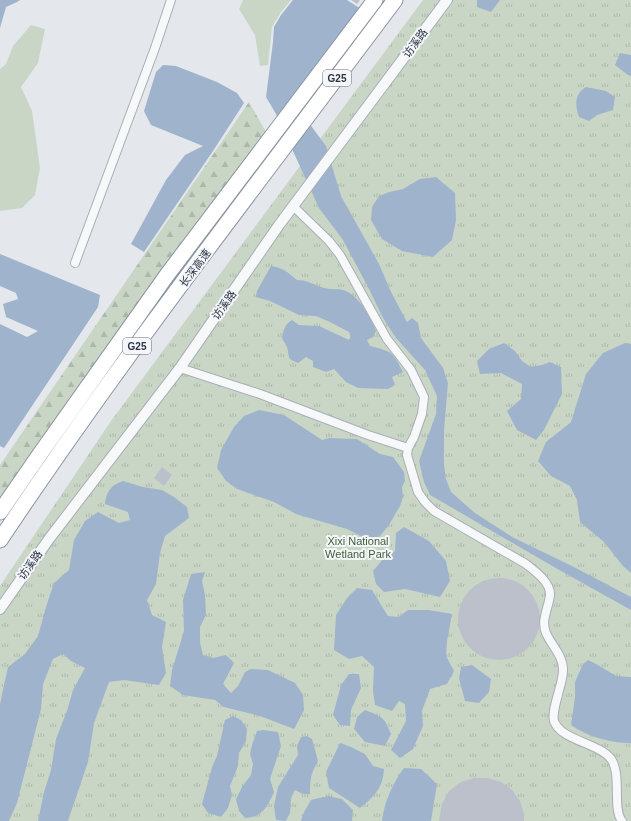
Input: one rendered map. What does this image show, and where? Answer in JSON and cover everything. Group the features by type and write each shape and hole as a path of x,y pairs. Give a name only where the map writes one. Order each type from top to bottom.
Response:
{"highway":[{"name":"长深高速","path":"0,512 167,275 375,0"},
{"name":"长深高速","path":"0,540 57,455 279,155 396,0"}],"street":[{"path":"75,263 155,48 171,0"},
{"name":"访溪路","path":"0,609 49,539 180,368 293,206 447,0"},
{"path":"293,206 329,241 340,255 387,339 411,370 424,396 422,414 414,437 408,448 407,455 418,492 434,511 526,564 540,575 546,585 550,594 543,622 546,633 562,662 564,671 554,721 565,734 601,750 611,759 617,776 618,809 620,819 622,821"},
{"path":"180,368 260,394 368,435 408,448"}],"green space":[{"path":"243,0 291,0 281,12 272,27 268,65 260,66 255,35 239,9"},
{"name":"Xixi National Wetland Park","path":"423,0 631,0 631,821 0,821 0,586 111,421"},
{"path":"31,25 45,29 38,63 21,87 32,111 40,168 35,195 22,208 0,211 0,69 6,64 13,46"},
{"path":"249,102 266,132 0,508 0,465"}],"water":[{"path":"0,0 20,0 6,7 0,28"},
{"path":"293,0 347,0 361,9 309,123 326,146 341,196 379,264 391,292 407,322 412,318 418,323 421,338 443,368 448,383 444,430 444,465 446,479 451,492 475,513 514,538 631,597 631,610 430,495 424,482 419,461 436,414 437,396 425,370 396,338 383,318 343,240 319,208 276,114 266,97 274,27"},
{"path":"477,0 500,0 491,12 477,7"},
{"path":"620,53 631,55 631,76 615,65"},
{"path":"163,65 176,66 217,82 237,93 244,103 144,252 131,244 166,180 185,155 203,146 151,125 144,111 156,72"},
{"path":"586,87 606,91 615,97 613,110 597,115 589,121 579,117 576,100 579,93"},
{"path":"436,177 455,193 456,220 452,240 433,257 402,251 382,239 371,220 372,207 379,196 403,189 420,179"},
{"path":"0,254 100,295 98,307 4,448 0,446 0,324 27,337 38,331 6,317 3,304 18,299 16,293 0,286"},
{"path":"271,266 282,269 297,280 308,282 324,288 343,290 351,294 368,314 376,331 373,337 367,340 370,346 391,353 403,372 392,377 395,385 388,389 358,388 346,382 334,369 326,372 313,367 313,361 306,357 298,363 290,359 287,347 282,338 285,328 292,320 299,325 319,326 349,340 351,336 349,332 316,316 299,315 270,301 256,297 257,291"},
{"path":"504,343 515,351 522,361 531,367 550,362 561,367 562,394 544,430 536,440 517,430 507,411 521,399 522,384 501,373 480,374 477,361 489,349"},
{"path":"625,343 631,344 631,573 623,566 604,542 580,522 577,500 570,486 551,476 538,461 546,442 571,422 586,374 603,353"},
{"path":"259,410 284,415 322,440 329,438 357,439 380,454 393,457 404,472 405,481 402,487 403,497 400,506 389,525 380,536 369,540 347,529 296,514 274,502 237,489 226,481 217,468 221,450 234,427 244,416"},
{"path":"123,481 143,487 162,490 187,507 189,518 165,536 160,553 156,584 147,600 152,615 166,622 162,647 166,673 159,685 124,680 109,682 94,723 88,762 68,821 38,821 44,792 51,770 56,739 67,711 73,690 85,668 71,661 63,654 53,659 43,684 41,709 17,803 9,821 0,821 0,704 8,667 25,654 38,636 54,583 69,570 74,540 85,521 98,512 119,523 130,520 128,512 105,504 108,493 112,487"},
{"path":"404,527 429,541 446,561 450,581 440,597 405,589 384,592 376,584 373,571 383,559 395,551 396,533"},
{"path":"205,572 202,581 205,595 206,615 200,627 200,643 203,655 213,658 226,655 234,663 223,684 231,693 238,686 245,672 251,669 268,670 295,683 303,695 304,710 294,729 260,716 224,707 215,700 183,695 170,686 172,670 184,631 183,600 191,574"},
{"path":"357,588 372,590 388,616 399,617 408,610 429,610 452,614 446,656 454,671 447,684 430,689 422,711 423,726 413,749 400,758 391,750 406,721 405,704 399,701 392,711 375,705 373,691 374,667 362,656 349,659 334,650 336,615 347,598"},
{"path":"588,660 616,676 631,677 631,743 616,742 592,736 571,725 575,697 575,682 583,664"},
{"path":"472,665 491,679 489,692 479,703 465,701 459,678 461,667"},
{"path":"349,674 359,674 361,688 351,710 350,726 340,725 333,715 341,685"},
{"path":"365,710 379,716 387,724 391,734 385,746 365,742 354,729 357,717"},
{"path":"233,716 241,720 247,729 246,741 239,753 238,766 230,786 232,795 228,808 221,817 208,813 202,804 212,767 217,756 225,720"},
{"path":"263,730 278,732 281,746 270,779 274,792 264,810 256,816 245,818 239,811 236,799 242,787 251,775 253,764 250,754 257,731"},
{"path":"307,736 312,739 318,761 311,776 310,794 303,794 295,790 291,798 290,813 286,821 276,820 274,806 278,787 298,755 297,746 301,737"},
{"path":"340,743 365,754 373,766 384,769 382,782 377,792 360,808 329,788 326,772"},
{"path":"404,768 421,769 437,784 431,821 382,821 390,793"},
{"path":"328,796 342,799 353,810 352,821 301,821 311,800"}],"building":[{"path":"351,0 360,0 357,4"},
{"path":"162,467 172,475 164,486 154,478"},
{"path":"499,578 515,581 528,590 537,603 540,619 537,635 528,648 515,657 499,660 483,657 470,648 461,635 458,619 461,603 470,590 483,581"},
{"path":"475,778 488,778 501,782 512,790 520,801 524,814 524,821 439,821 442,804 449,791 461,782"}]}
